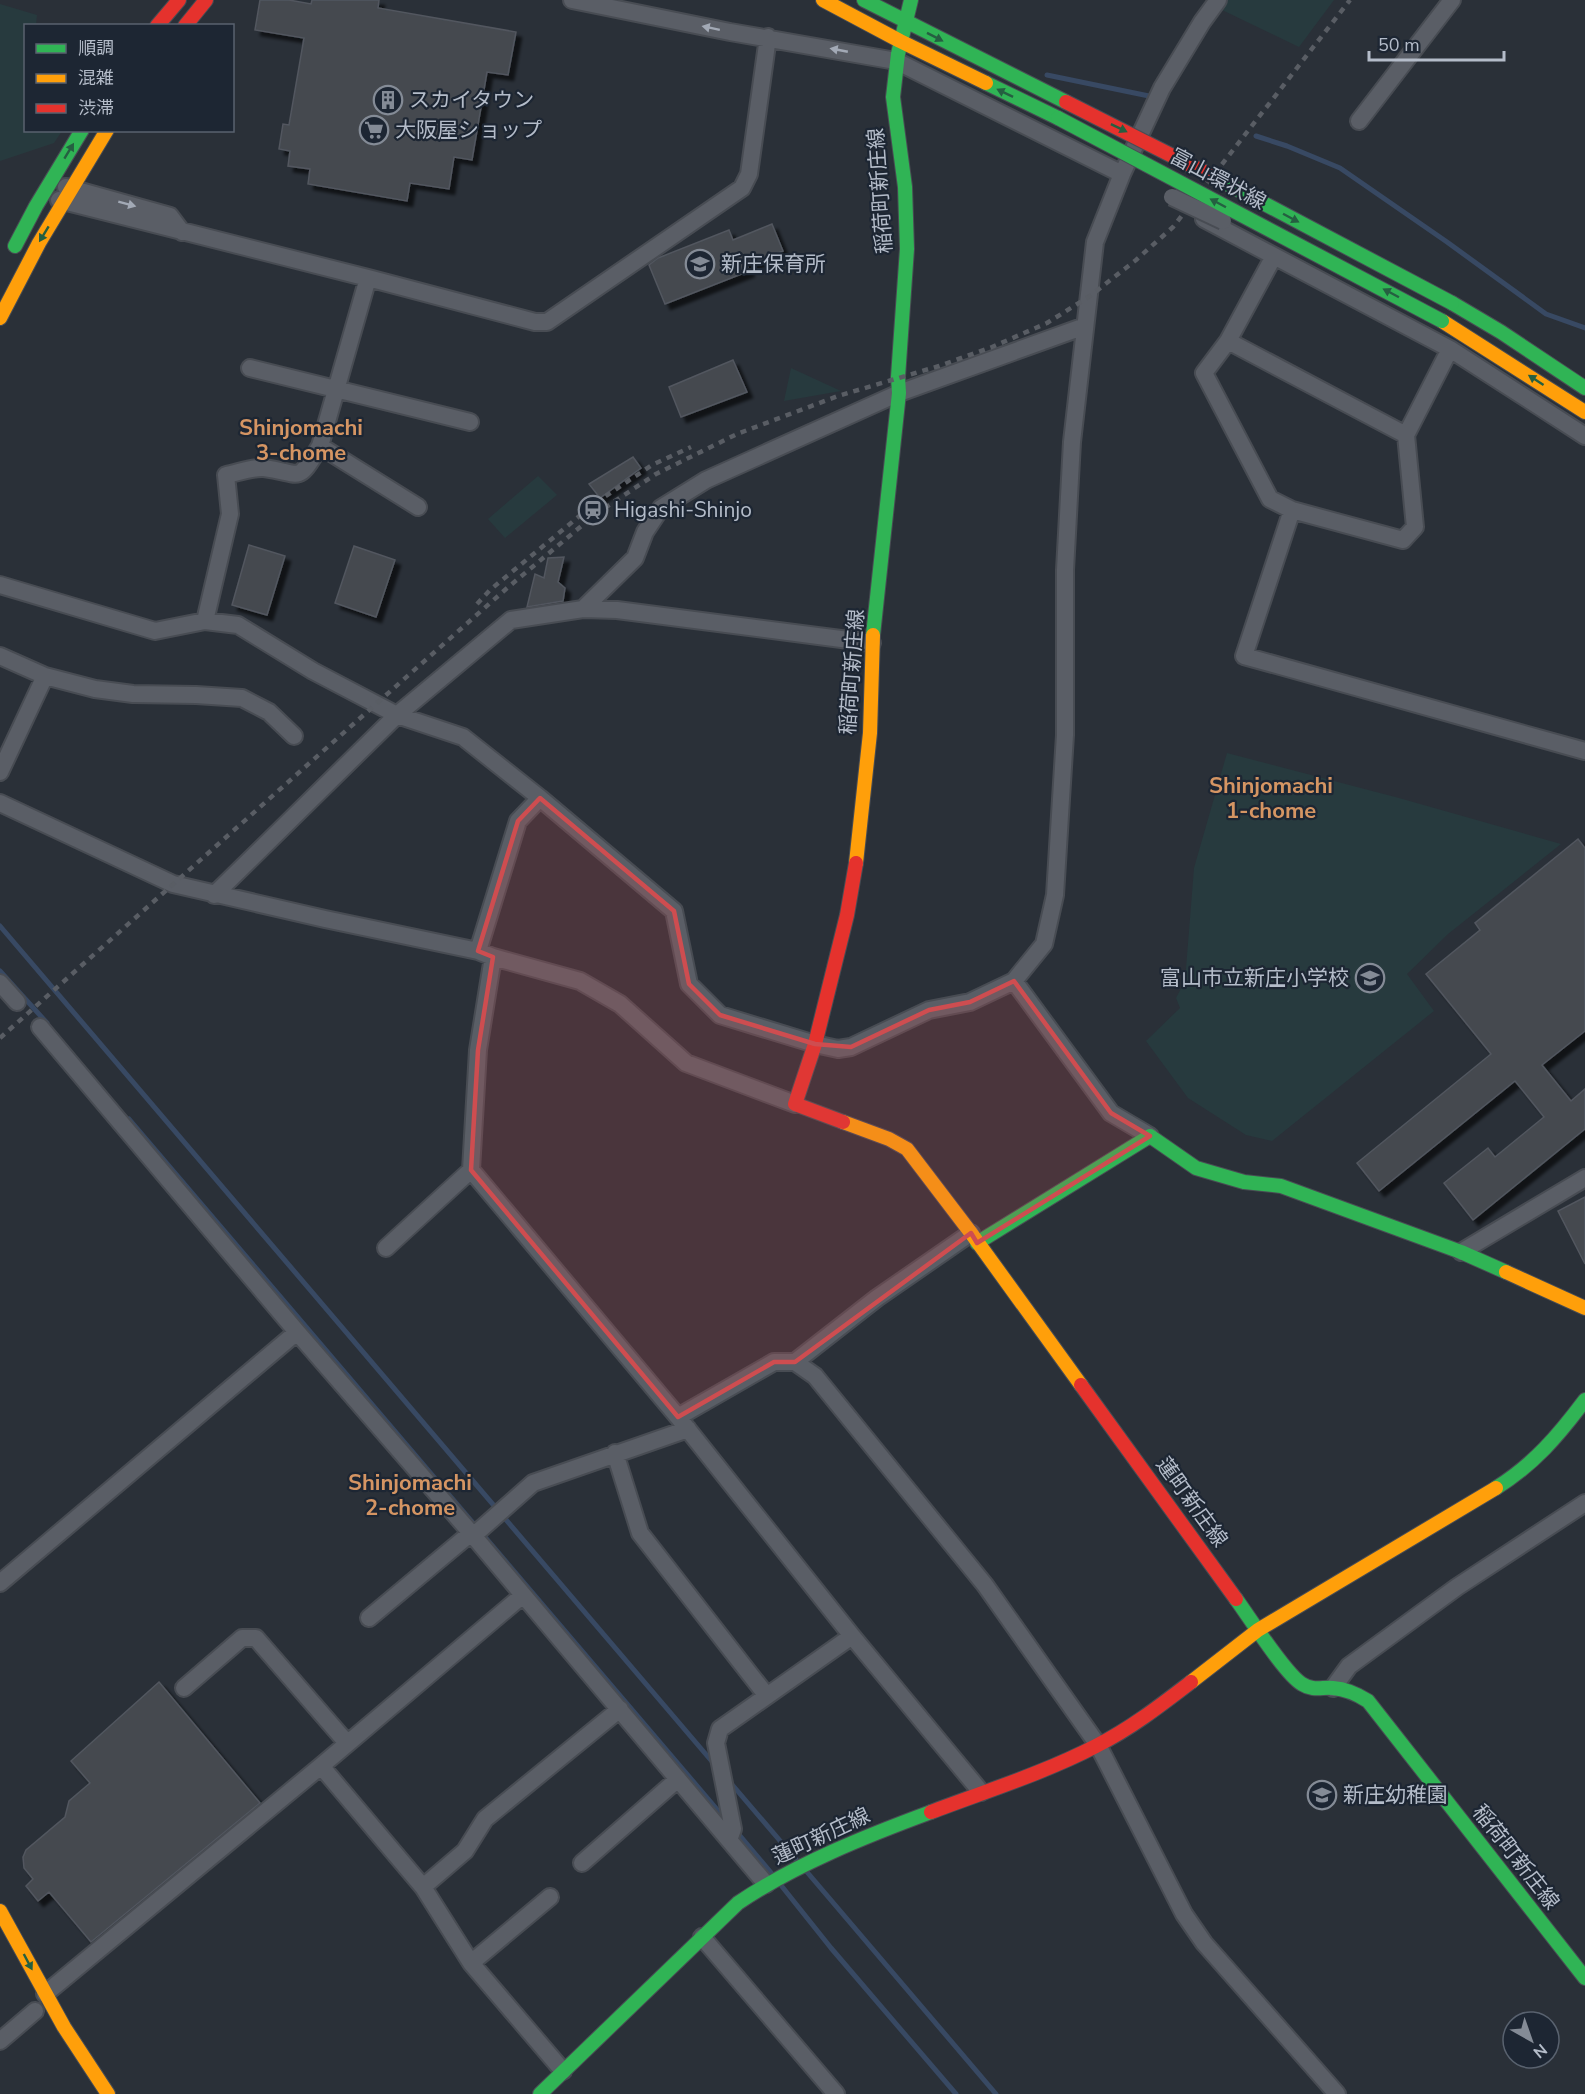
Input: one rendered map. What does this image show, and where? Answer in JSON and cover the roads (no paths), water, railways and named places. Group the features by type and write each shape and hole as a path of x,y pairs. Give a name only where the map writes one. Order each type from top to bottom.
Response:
{"main road":[{"path":"159,24 179,0"},
{"path":"187,24 206,0"},
{"name":"富山環状線","path":"823,0 900,41 1058,118 1442,321 1585,412"},
{"name":"富山環状線","path":"864,0 1146,141 1452,303 1501,332 1585,388"},
{"name":"稲荷町新庄線","path":"795,1104 815,1044 847,915 856,866 870,733 872,643 899,393 898,377 907,249 905,187 893,97 896,61 911,0"},
{"path":"9,258 47,187 81,132"},
{"path":"0,318 39,243 106,132"},
{"path":"795,1104 889,1139 907,1149 974,1238 1137,1146 1150,1136 1196,1168 1245,1182 1281,1186 1461,1252 1585,1308"},
{"name":"蓮町新庄線","path":"540,2094 738,1903 770,1882 880,1831 1064,1761 1098,1745 1161,1705 1258,1630 974,1238"},
{"path":"1258,1630 1499,1486 1535,1460 1585,1400"},
{"name":"稲荷町新庄線","path":"1258,1630 1301,1684 1317,1690 1333,1688 1353,1692 1368,1701 1585,1978"},
{"path":"0,1911 45,1994 92,2072 108,2094"}],"street":[{"path":"572,0 730,32 896,61 1122,174"},
{"path":"0,585 155,632 205,621 238,625 313,671 397,715 463,737 540,798 674,911 689,984 720,1015 815,1044 838,1048 851,1047 929,1010 970,1002 1014,981 1044,944 1055,895 1065,735 1065,570 1072,442 1095,242 1122,174 1162,88 1218,0"},
{"path":"1359,121 1452,0"},
{"path":"47,187 67,195 170,216 182,232 535,322 547,322 741,188 749,174 768,37"},
{"path":"1172,197 1223,221"},
{"path":"1199,216 1450,349 1585,436"},
{"path":"1274,256 1228,341 1204,373 1270,498 1292,510 1403,540 1414,527 1406,435 1450,349"},
{"path":"205,621 230,514 226,475 261,468 293,475 305,470 320,446 368,278"},
{"path":"583,609 635,558 645,532 661,508 706,480 899,393 1085,326"},
{"path":"1228,341 1406,435"},
{"path":"250,369 470,422"},
{"path":"320,446 418,507"},
{"path":"1292,510 1244,656 1585,752"},
{"path":"214,895 397,715 511,620 583,609 617,610 872,643"},
{"path":"0,656 45,676 95,689 133,694 242,698 269,712 294,736"},
{"path":"0,772 45,676"},
{"path":"540,798 519,821 485,954 471,1170 683,1423 852,1636 981,1792"},
{"path":"0,803 173,885 485,954 580,981 620,1004 686,1063 795,1104"},
{"path":"1014,981 1111,1113 1150,1136"},
{"path":"0,984 17,1002"},
{"path":"40,1027 297,1332 474,1534 729,1840 770,1882"},
{"path":"386,1248 471,1170"},
{"path":"1461,1252 1585,1178"},
{"path":"795,1362 877,1298 974,1238"},
{"path":"0,1583 297,1332"},
{"path":"369,1618 474,1534 533,1483 615,1453 683,1423 774,1362 795,1362 815,1376 985,1585 1098,1745 1184,1914 1204,1943 1336,2094"},
{"path":"615,1453 640,1533 766,1696"},
{"path":"1333,1688 1349,1666 1457,1587 1585,1503"},
{"path":"45,1994 321,1766 523,1595"},
{"path":"729,1840 733,1829 716,1743 720,1729 852,1636"},
{"path":"184,1688 242,1638 256,1638 347,1743"},
{"path":"423,1887 465,1851 485,1819 620,1709"},
{"path":"321,1766 423,1887 471,1963 563,2071"},
{"path":"582,1863 678,1779"},
{"path":"471,1963 550,1897"},
{"path":"702,1937 836,2094"},
{"path":"0,2041 35,2011"}],"waterway":[{"path":"1047,75 1149,96"},
{"path":"1256,136 1340,168 1546,314 1585,328"},
{"path":"0,926 715,1765"},
{"path":"0,971 47,1023"},
{"path":"129,1119 726,1820"},
{"path":"729,1781 799,1863"},
{"path":"736,1831 773,1875"},
{"path":"807,1872 996,2094"},
{"path":"780,1884 831,1948 956,2094"}],"railway":[{"path":"0,1038 506,589 597,513 656,474 737,434 838,396 939,366 992,347 1047,323 1090,296 1173,227 1350,0"},
{"path":"477,604 490,590 594,504 652,465 691,447"}],"place":[{"name":"スカイタウン","path":"388,100"},
{"name":"大阪屋ショップ","path":"374,130"},
{"name":"新庄保育所","path":"700,264"},
{"name":"Higashi-Shinjo","path":"593,510"},
{"name":"富山市立新庄小学校","path":"1370,978"},
{"name":"新庄幼稚園","path":"1322,1795"}],"district":[{"name":"Shinjomachi 3-chome","path":"301,440"},
{"name":"Shinjomachi 1-chome","path":"1271,798"},
{"name":"Shinjomachi 2-chome","path":"410,1494"}]}
